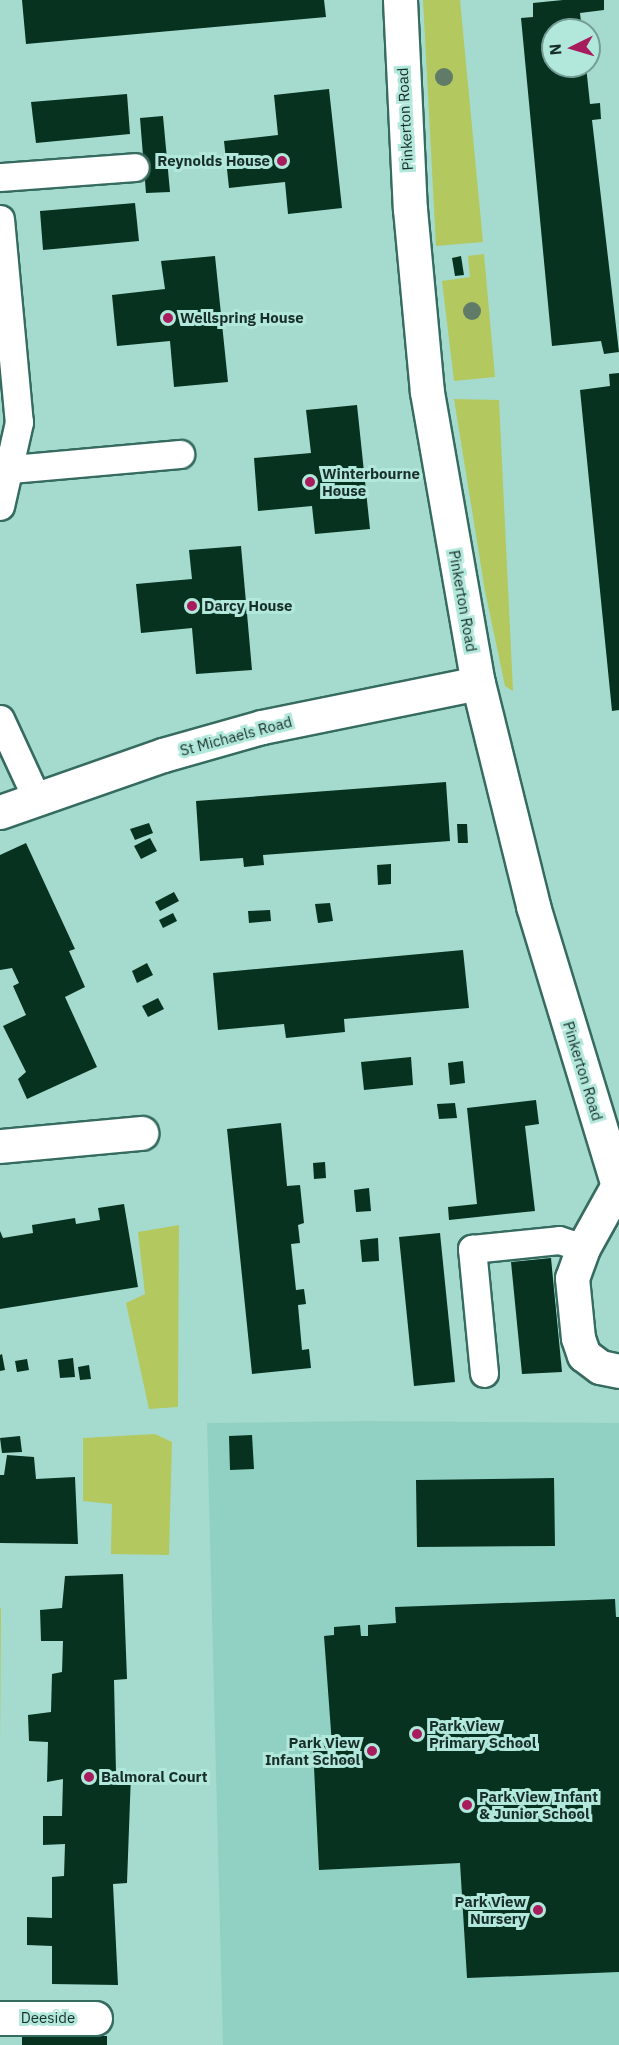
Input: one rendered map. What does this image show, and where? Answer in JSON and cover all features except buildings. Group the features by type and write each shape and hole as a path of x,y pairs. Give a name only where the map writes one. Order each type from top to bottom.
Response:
{"street":[{"name":"Pinkerton Road","path":"400,0 410,209 427,392 477,682 533,906 618,1187 583,1248 572,1278 578,1338 584,1355 600,1366 619,1371"},
{"name":"St Michaels Road","path":"0,812 36,797 262,727 477,682"},
{"path":"0,1146 141,1133"},
{"name":"Deeside","path":"0,2018 95,2018"}],"lane":[{"path":"0,177 135,167"},
{"path":"0,219 19,422 6,469 0,506"},
{"path":"6,469 180,454"},
{"path":"0,719 36,797"},
{"path":"484,1373 472,1249 560,1240 583,1248"}],"shaded area":[{"name":"Park View Primary School","path":"368,1421 619,1423 619,2045 223,2045 207,1423"}],"green space":[{"path":"423,0 460,0 483,242 436,246"},
{"path":"484,254 495,377 454,381 442,281 470,277 468,256"},
{"path":"454,399 499,400 513,691 505,686 485,591"},
{"path":"179,1225 178,1407 149,1409 126,1303 145,1294 138,1232"},
{"path":"155,1434 172,1442 169,1555 111,1554 112,1504 83,1501 83,1438"},
{"path":"1,1608 1,1750 0,1609"}],"place":[{"name":"Reynolds House","path":"282,161"},
{"name":"Wellspring House","path":"168,318"},
{"name":"Winterbourne House","path":"310,482"},
{"name":"Darcy House","path":"192,606"},
{"name":"Park View Primary School","path":"417,1734"},
{"name":"Park View Infant School","path":"372,1751"},
{"name":"Balmoral Court","path":"89,1777"},
{"name":"Park View Infant & Junior School","path":"467,1805"},
{"name":"Park View Nursery","path":"538,1910"}]}
